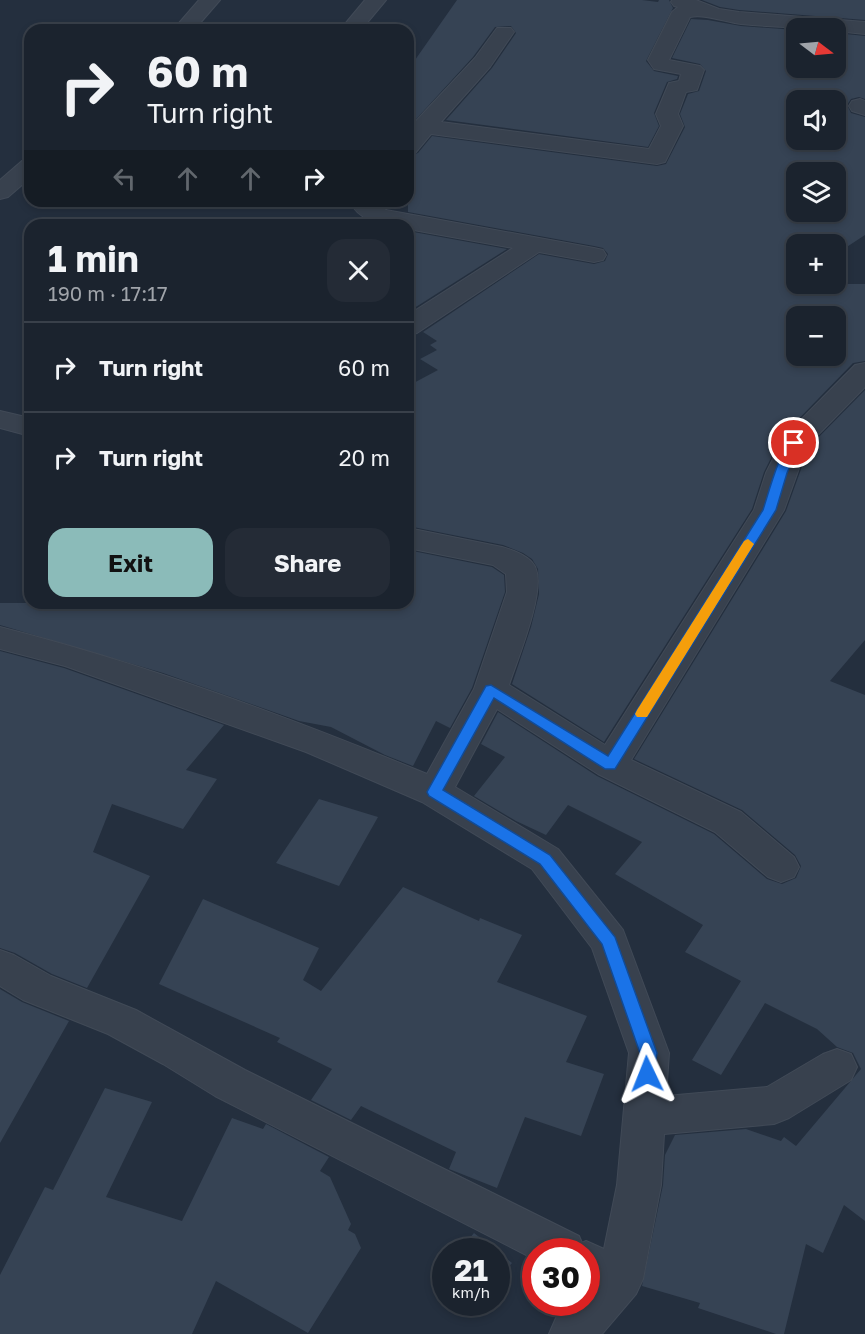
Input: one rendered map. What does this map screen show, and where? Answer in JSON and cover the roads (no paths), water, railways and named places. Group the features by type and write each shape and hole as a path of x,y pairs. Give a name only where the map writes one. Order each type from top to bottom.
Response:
{"street":[{"path":"188,24 210,0"},
{"path":"355,24 376,0"},
{"path":"672,0 718,15 770,21 826,22 865,28"},
{"path":"424,126 657,158 672,126 667,114 677,88 689,86 693,70 661,65 658,60 682,12 702,9"},
{"path":"414,139 489,57 504,32"},
{"path":"0,192 24,171"},
{"path":"365,207 379,216 396,219"},
{"path":"414,222 594,255"},
{"path":"414,323 535,244"},
{"path":"610,765 769,510 794,443 865,371"},
{"path":"0,418 24,425"},
{"path":"414,539 502,557 521,569 524,592 491,690 435,792"},
{"path":"0,638 73,657 318,743 435,792 545,860 609,941 649,1053 639,1185 603,1271 572,1334"},
{"path":"491,690 610,765 728,822 781,867"},
{"path":"0,966 37,988 122,1022 230,1083 344,1138 391,1166 537,1238"},
{"path":"644,1117 774,1106 837,1067"}]}
